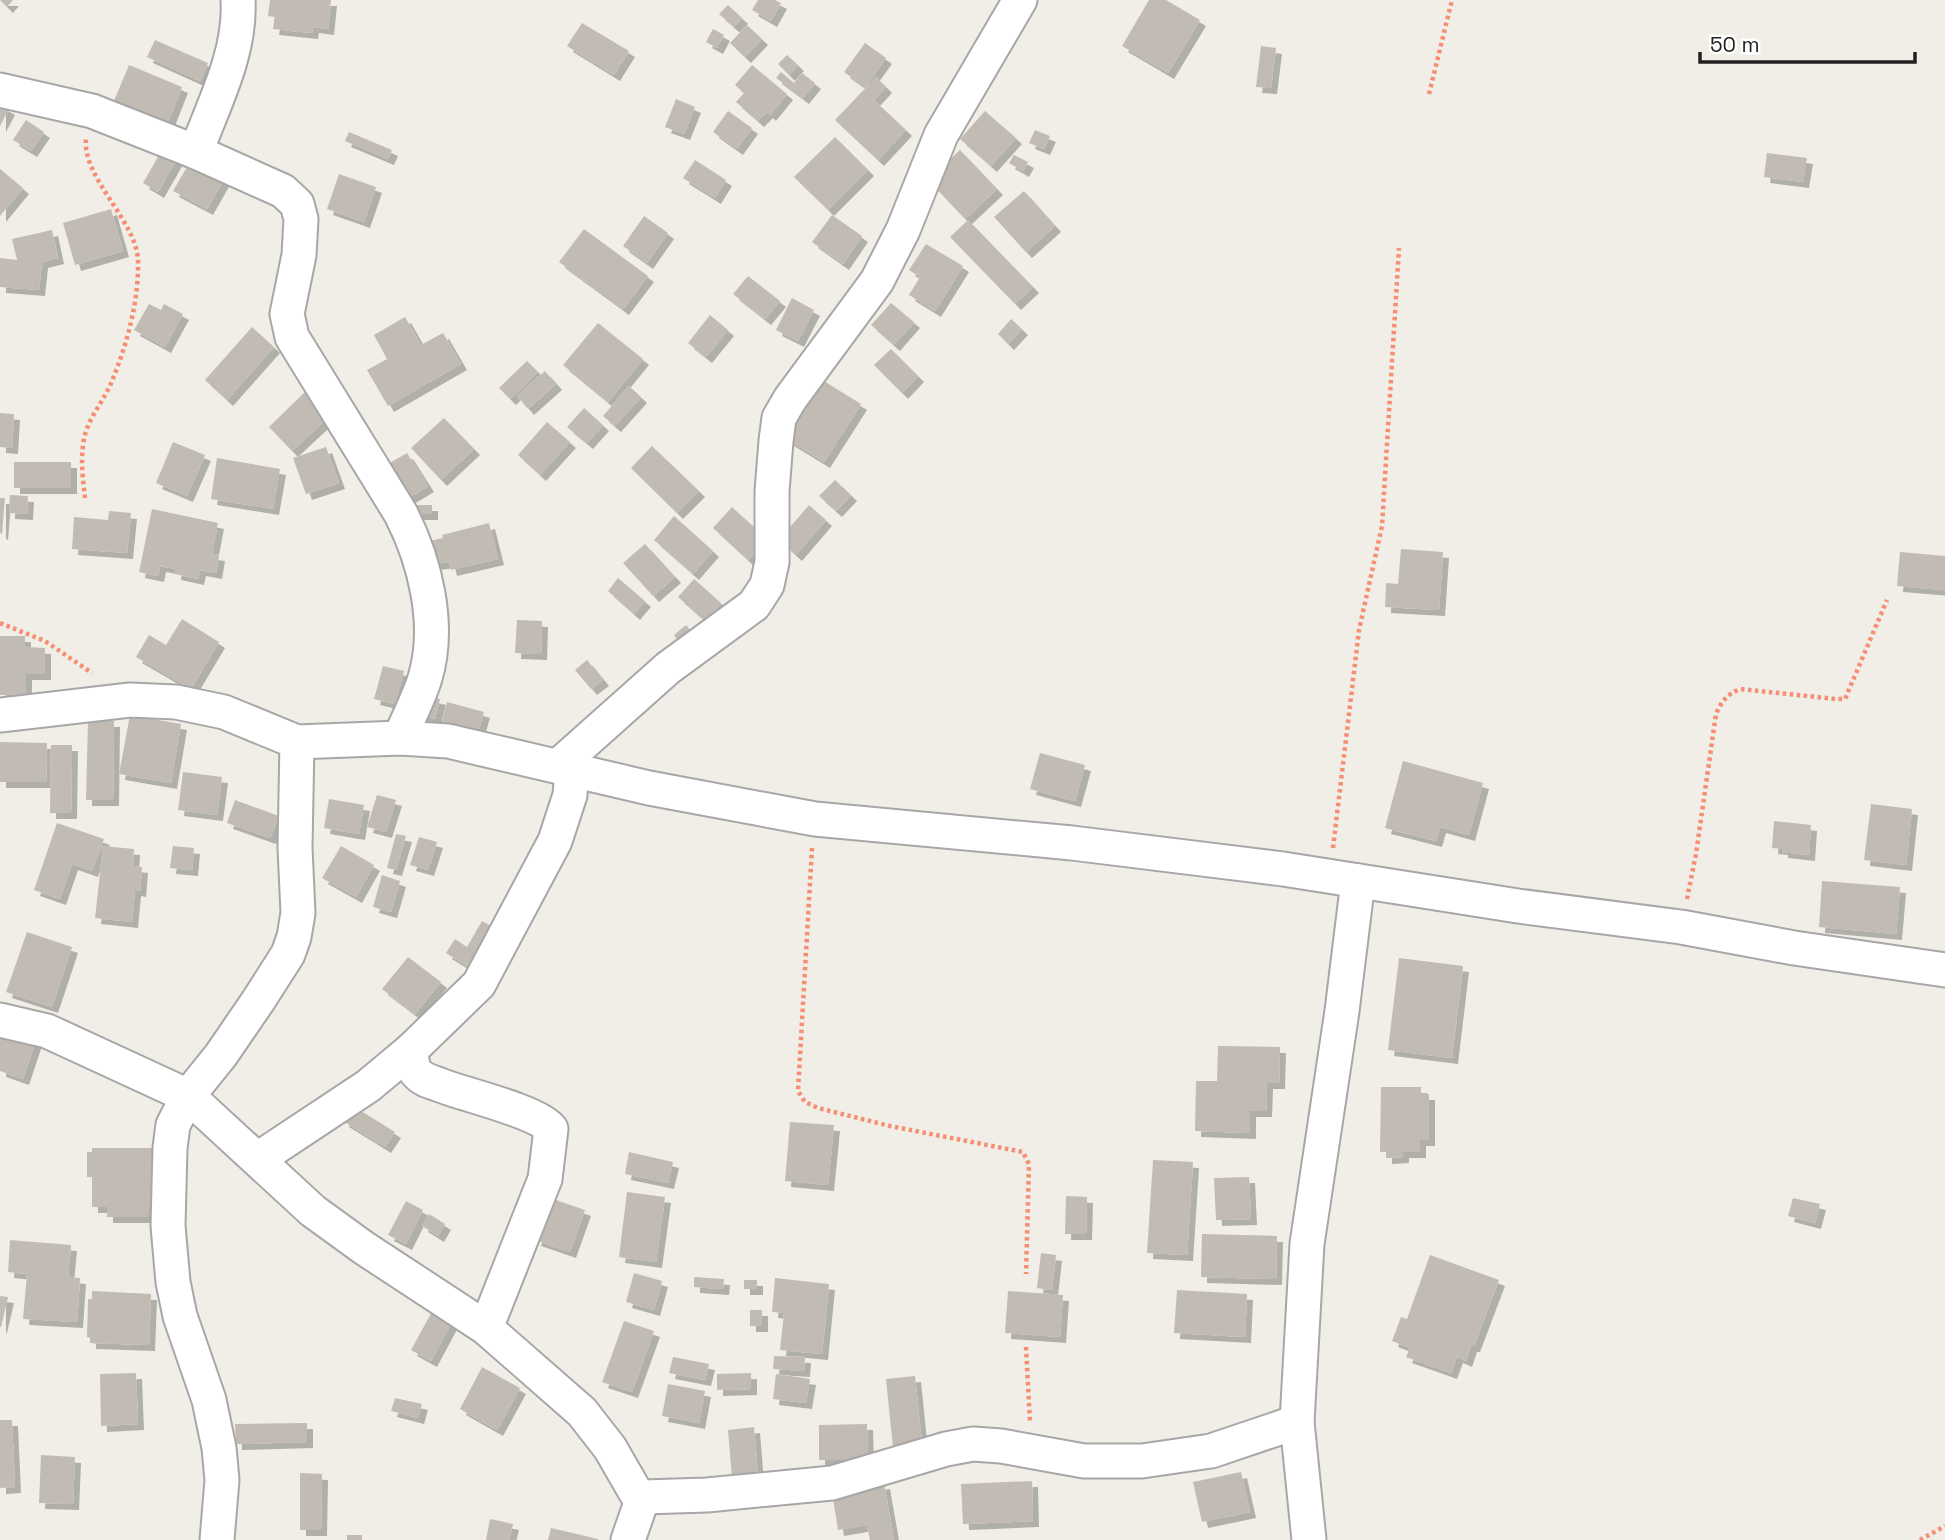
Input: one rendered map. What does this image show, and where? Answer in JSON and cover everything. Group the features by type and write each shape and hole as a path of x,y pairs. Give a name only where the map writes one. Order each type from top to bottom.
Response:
{"street":[{"path":"196,152 231,57 238,30 238,0"},
{"path":"565,767 668,668 754,605 767,585 772,562 772,491 779,418 790,399 877,281 903,230 941,135 1020,0"},
{"path":"0,90 92,111 196,152 284,191 297,204 301,219 299,256 287,314 289,328 415,540 430,611 431,643 426,677 400,738"},
{"path":"0,715 130,700 176,702 224,712 297,742 400,738 448,741 649,788 815,820 1072,843 1344,878 1518,906 1681,927 1794,948 1945,970"},
{"path":"216,1540 222,1480 219,1448 209,1400 180,1316 173,1282 168,1226 173,1125 188,1096 251,1012 288,954 294,937 298,913 295,848 297,742"},
{"path":"258,1159 368,1086 453,1012 479,984 555,841 570,795 565,767"},
{"path":"1308,1540 1297,1422 1307,1244 1342,1011 1344,878"},
{"path":"0,1020 47,1031 188,1096 313,1211 486,1328 582,1412 610,1448 638,1495 643,1497 707,1495 832,1483 946,1449 973,1444 1001,1446 1084,1461 1142,1461 1212,1451 1297,1422"},
{"path":"410,1051 414,1068 424,1079 535,1117 551,1129 545,1179 486,1328"},
{"path":"628,1540 643,1497"}],"path":[{"path":"1430,94 1452,0"},
{"path":"85,498 82,462 84,439 88,425 112,382 134,310 138,260 130,233 102,186 86,151 86,136 92,111"},
{"path":"1344,878 1359,630 1382,526 1399,248"},
{"path":"1681,927 1696,854 1716,714 1721,703 1727,695 1740,689 1845,698 1887,600"},
{"path":"0,623 46,641 130,700"},
{"path":"815,820 798,1091 805,1102 818,1108 890,1126 1023,1153 1028,1164 1026,1274"},
{"path":"1026,1347 1031,1451"},
{"path":"1920,1540 1945,1526"}],"building":[{"path":"0,0 13,0 7,7"},
{"path":"270,0 331,0 328,29 313,27 312,33 273,29 275,17 268,16"},
{"path":"758,0 775,0 781,3 771,21 752,10"},
{"path":"1149,0 1166,0 1200,20 1168,73 1122,46"},
{"path":"728,5 742,18 734,27 719,14"},
{"path":"582,23 629,51 614,75 567,46"},
{"path":"747,25 762,39 745,57 730,43"},
{"path":"713,29 724,35 717,48 706,42"},
{"path":"155,40 208,63 200,81 147,57"},
{"path":"865,43 886,58 865,87 844,72"},
{"path":"1261,46 1276,48 1271,88 1256,87"},
{"path":"787,55 798,65 789,75 778,64"},
{"path":"129,65 182,87 165,130 111,108"},
{"path":"752,65 787,94 770,115 767,112 758,121 736,102 744,93 735,85"},
{"path":"781,72 794,83 802,73 815,83 803,98 776,78"},
{"path":"876,77 886,87 874,100 906,130 878,160 835,120"},
{"path":"676,99 695,107 684,134 665,127"},
{"path":"0,104 9,109 0,126"},
{"path":"728,111 752,128 737,149 713,132"},
{"path":"985,111 1016,138 991,166 960,139"},
{"path":"26,120 44,132 31,151 13,140"},
{"path":"1035,130 1050,136 1044,149 1029,143"},
{"path":"349,132 392,150 388,159 345,141"},
{"path":"835,137 868,170 828,210 794,177"},
{"path":"163,148 178,157 158,192 143,183"},
{"path":"960,150 997,189 965,219 928,180"},
{"path":"1767,153 1807,158 1803,182 1764,177"},
{"path":"1014,155 1028,162 1023,171 1009,163"},
{"path":"191,160 224,179 207,209 173,191"},
{"path":"695,160 726,180 715,198 683,178"},
{"path":"0,169 23,188 0,216"},
{"path":"339,174 376,187 364,222 327,209"},
{"path":"1024,191 1055,226 1026,252 994,217"},
{"path":"111,209 123,251 75,265 63,223"},
{"path":"832,215 862,236 843,264 812,242"},
{"path":"644,216 668,233 647,263 623,246"},
{"path":"968,220 1033,287 1015,304 950,237"},
{"path":"584,229 648,276 623,309 559,262"},
{"path":"52,230 58,258 42,262 39,290 0,287 0,258 17,260 12,239"},
{"path":"926,244 963,266 935,311 909,295 920,277 909,270"},
{"path":"748,276 780,301 765,319 733,294"},
{"path":"792,298 814,310 798,341 776,330"},
{"path":"891,303 914,322 894,345 871,325"},
{"path":"149,304 161,310 164,304 183,314 165,347 134,330"},
{"path":"710,315 728,330 706,357 688,343"},
{"path":"405,317 421,345 443,333 461,364 388,406 367,370 387,359 374,335"},
{"path":"1011,319 1022,329 1008,344 998,334"},
{"path":"598,323 643,359 608,402 563,365"},
{"path":"252,327 274,347 227,400 205,380"},
{"path":"891,349 918,376 902,393 874,365"},
{"path":"527,361 538,372 510,399 499,388"},
{"path":"545,371 556,384 528,409 517,396"},
{"path":"819,378 861,404 824,462 783,437"},
{"path":"312,385 336,410 292,451 269,427"},
{"path":"629,386 641,397 615,426 603,416"},
{"path":"584,408 603,425 587,443 567,427"},
{"path":"0,413 14,414 12,448 0,447"},
{"path":"444,418 474,449 441,480 411,448"},
{"path":"547,422 570,442 540,475 518,455"},
{"path":"173,442 205,455 187,496 156,483"},
{"path":"652,446 699,491 677,513 631,468"},
{"path":"326,447 339,483 306,494 293,458"},
{"path":"407,453 428,486 408,498 388,464"},
{"path":"217,458 280,469 273,509 211,499"},
{"path":"14,462 71,462 71,488 14,488"},
{"path":"835,480 851,495 836,511 819,496"},
{"path":"10,495 28,496 27,514 9,513"},
{"path":"0,498 5,498 2,534 0,533"},
{"path":"416,505 432,505 432,514 416,514"},
{"path":"809,505 826,520 796,555 779,540"},
{"path":"732,507 767,539 748,560 713,528"},
{"path":"152,509 218,523 212,554 219,555 216,573 200,570 198,579 175,574 176,569 160,566 158,576 139,572"},
{"path":"109,511 131,513 127,553 72,549 74,517 108,520"},
{"path":"674,516 713,551 693,574 654,540"},
{"path":"489,523 498,559 451,570 449,562 434,564 430,541 443,538 442,535"},
{"path":"645,544 675,577 653,596 623,563"},
{"path":"1401,549 1443,552 1439,610 1385,607 1386,583 1398,584"},
{"path":"1900,552 1945,556 1945,590 1897,586"},
{"path":"618,578 645,601 634,614 608,591"},
{"path":"694,579 721,603 705,621 678,597"},
{"path":"182,619 219,642 191,689 136,657 149,635 166,645"},
{"path":"517,620 542,621 541,654 515,653"},
{"path":"686,625 691,631 678,641 674,635"},
{"path":"0,636 25,636 25,647 45,648 45,674 26,674 26,695 0,695"},
{"path":"587,660 603,680 591,689 575,670"},
{"path":"383,666 404,671 395,704 374,699"},
{"path":"427,696 440,699 435,719 421,716"},
{"path":"447,702 484,712 477,736 441,726"},
{"path":"130,715 181,724 171,783 119,774"},
{"path":"88,721 114,721 113,800 86,800"},
{"path":"0,742 47,743 46,782 0,782"},
{"path":"51,745 72,745 71,813 50,813"},
{"path":"1040,753 1085,765 1075,801 1030,789"},
{"path":"1403,761 1483,783 1469,835 1440,827 1436,841 1385,828"},
{"path":"183,772 222,777 217,815 178,810"},
{"path":"377,795 396,800 386,832 367,827"},
{"path":"329,799 364,805 359,834 324,828"},
{"path":"235,800 279,816 270,838 227,823"},
{"path":"1871,804 1912,809 1906,865 1864,860"},
{"path":"1774,821 1811,825 1809,855 1772,848"},
{"path":"57,823 104,839 92,871 72,864 60,899 34,890"},
{"path":"396,834 406,836 396,870 387,868"},
{"path":"419,837 437,842 428,870 410,865"},
{"path":"103,846 134,849 133,866 142,867 140,891 135,890 132,922 95,918"},
{"path":"173,846 194,848 192,870 170,868"},
{"path":"341,846 374,865 356,897 322,878"},
{"path":"382,875 400,881 391,912 373,907"},
{"path":"1822,881 1900,887 1896,934 1819,927"},
{"path":"482,921 499,930 473,970 446,953 455,939 467,947"},
{"path":"27,932 72,947 52,1007 6,992"},
{"path":"408,957 441,982 415,1014 382,989"},
{"path":"1399,958 1463,966 1452,1058 1388,1050"},
{"path":"0,1028 36,1040 23,1079 0,1071"},
{"path":"1218,1046 1280,1047 1279,1083 1267,1083 1266,1111 1250,1111 1250,1133 1195,1131 1196,1081 1217,1081"},
{"path":"1381,1087 1421,1087 1421,1094 1429,1094 1429,1140 1420,1140 1420,1152 1403,1152 1403,1157 1386,1158 1386,1152 1380,1152"},
{"path":"353,1106 395,1132 385,1147 343,1121"},
{"path":"790,1122 834,1125 828,1185 785,1181"},
{"path":"92,1148 154,1148 154,1207 149,1207 149,1217 107,1217 107,1207 92,1207 92,1177 87,1177 87,1152 92,1152"},
{"path":"629,1152 673,1162 668,1183 625,1174"},
{"path":"1153,1160 1193,1162 1187,1255 1147,1253"},
{"path":"1249,1177 1251,1219 1216,1220 1214,1178"},
{"path":"627,1192 665,1197 656,1262 619,1257"},
{"path":"1066,1196 1087,1197 1086,1234 1065,1234"},
{"path":"550,1198 585,1210 570,1252 535,1240"},
{"path":"1793,1198 1820,1204 1815,1223 1788,1216"},
{"path":"406,1201 423,1210 406,1244 388,1235"},
{"path":"429,1214 445,1224 438,1236 422,1226"},
{"path":"1202,1234 1277,1236 1276,1279 1201,1277"},
{"path":"10,1240 71,1245 68,1277 80,1278 77,1322 23,1319 27,1274 8,1272"},
{"path":"1041,1253 1056,1255 1052,1290 1037,1288"},
{"path":"1430,1255 1499,1280 1474,1346 1471,1346 1466,1361 1457,1357 1451,1373 1406,1357 1410,1348 1392,1341 1401,1317 1407,1319"},
{"path":"634,1273 662,1281 654,1310 626,1302"},
{"path":"694,1277 724,1279 723,1289 694,1287"},
{"path":"775,1278 829,1284 822,1354 780,1350 784,1313 772,1312"},
{"path":"744,1280 757,1280 757,1289 744,1289"},
{"path":"1177,1290 1247,1294 1245,1337 1174,1333"},
{"path":"92,1291 151,1294 149,1345 90,1343 90,1338 87,1337 88,1299 92,1299"},
{"path":"1008,1291 1063,1295 1060,1337 1005,1333"},
{"path":"0,1296 8,1297 1,1327 0,1327"},
{"path":"434,1308 454,1318 431,1361 411,1350"},
{"path":"750,1310 762,1310 762,1326 750,1326"},
{"path":"624,1321 654,1331 632,1392 602,1382"},
{"path":"774,1356 805,1357 804,1371 773,1369"},
{"path":"673,1357 709,1364 705,1380 669,1373"},
{"path":"482,1367 520,1388 497,1430 460,1409"},
{"path":"136,1373 138,1424 101,1426 100,1374"},
{"path":"751,1373 751,1389 717,1390 717,1374"},
{"path":"776,1374 810,1379 806,1403 773,1399"},
{"path":"915,1376 922,1444 893,1448 886,1379"},
{"path":"668,1384 705,1391 699,1423 662,1416"},
{"path":"395,1398 422,1404 418,1418 391,1411"},
{"path":"0,1420 12,1420 15,1487 0,1488"},
{"path":"307,1423 307,1442 236,1444 235,1424"},
{"path":"867,1424 868,1460 819,1460 819,1425"},
{"path":"754,1427 758,1476 732,1478 728,1430"},
{"path":"41,1455 75,1457 73,1504 39,1503"},
{"path":"1241,1472 1250,1512 1202,1522 1193,1482"},
{"path":"300,1473 322,1474 321,1530 300,1530"},
{"path":"1032,1481 1033,1521 963,1524 961,1484"},
{"path":"884,1483 894,1540 870,1540 867,1525 838,1530 832,1492"},
{"path":"490,1519 513,1524 509,1540 486,1540"},
{"path":"551,1528 598,1539 598,1540 548,1540"},
{"path":"347,1535 362,1535 362,1540 347,1540"}]}
